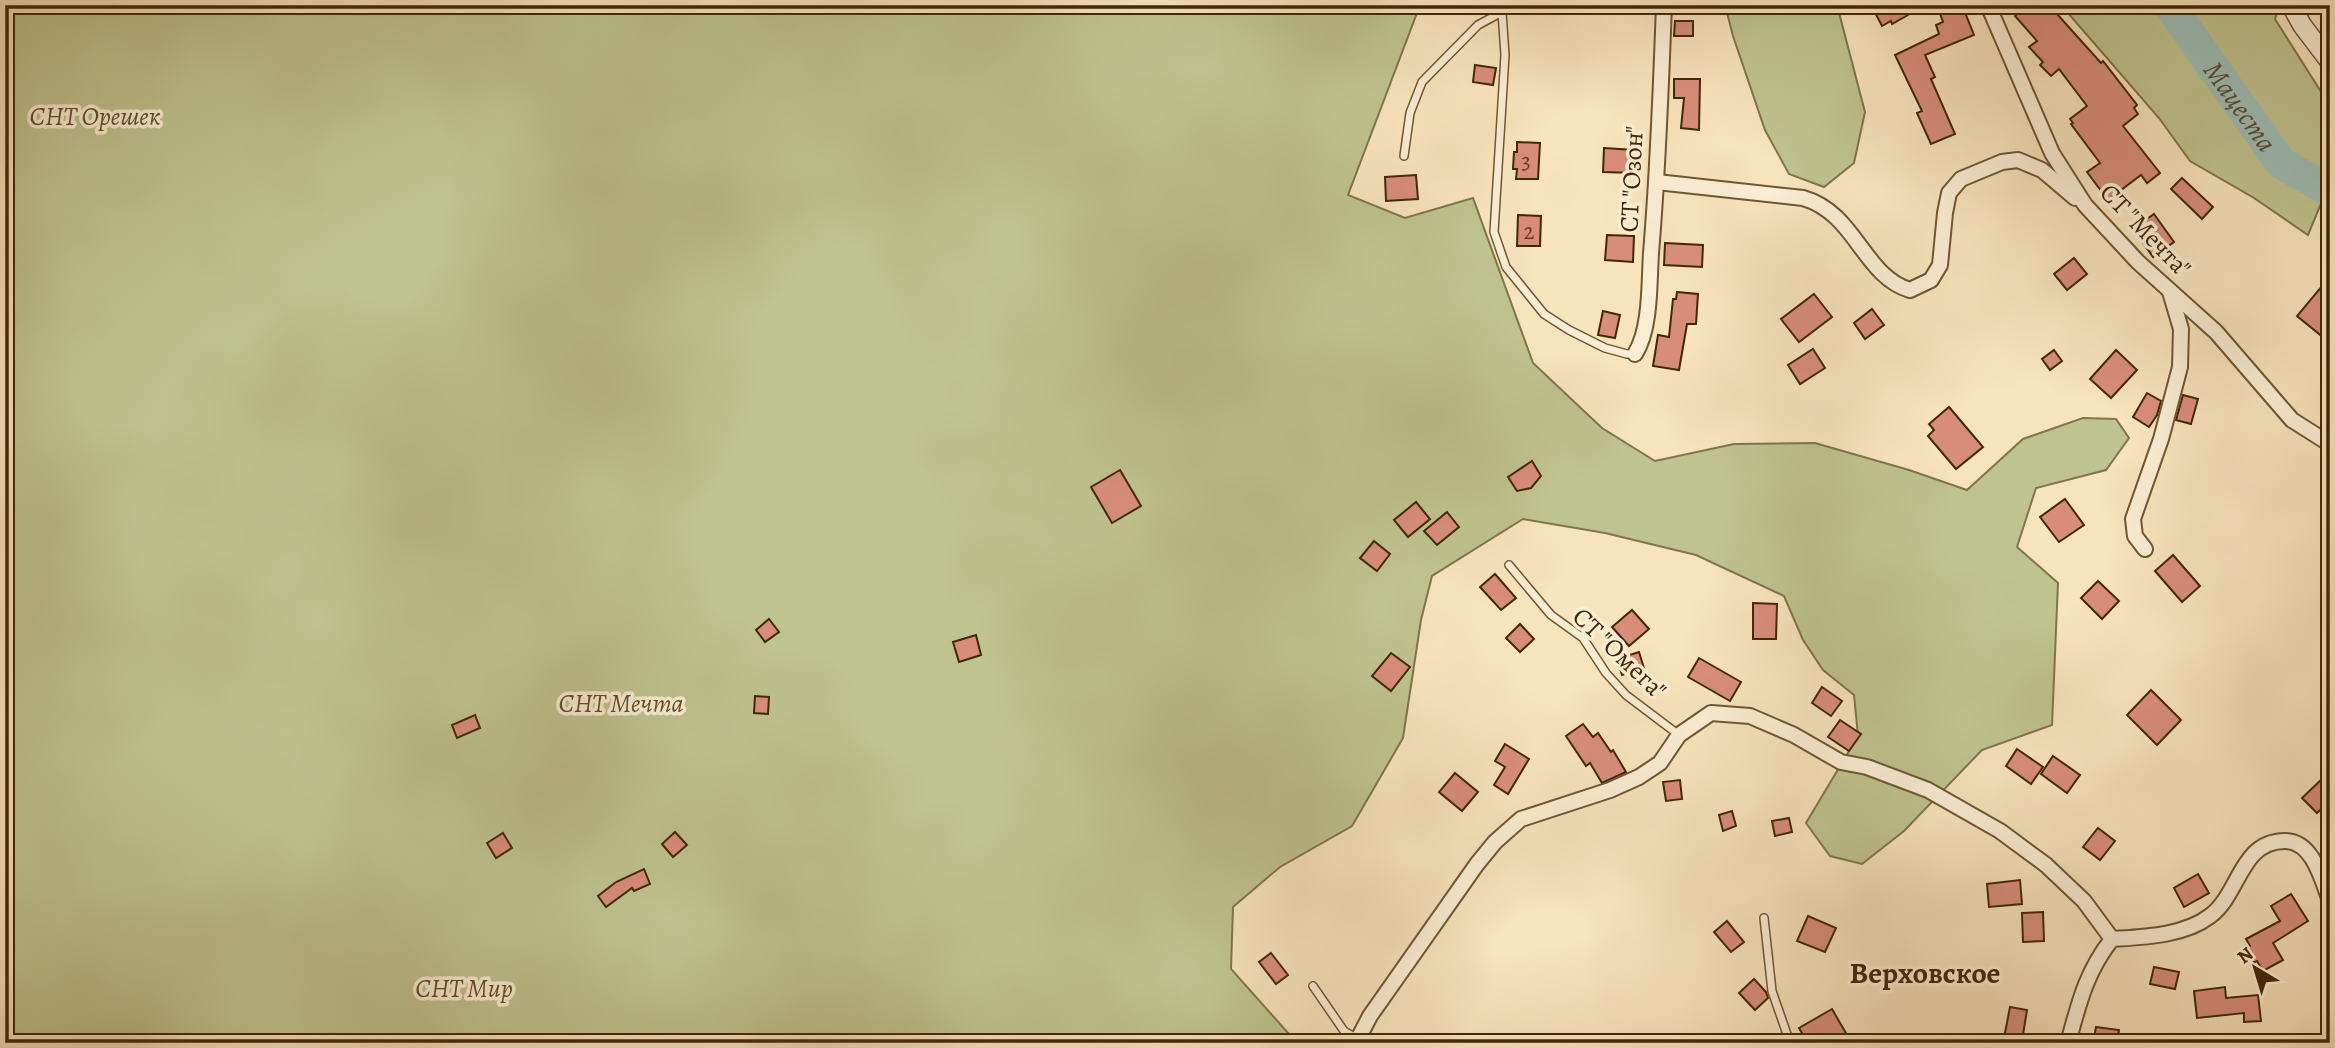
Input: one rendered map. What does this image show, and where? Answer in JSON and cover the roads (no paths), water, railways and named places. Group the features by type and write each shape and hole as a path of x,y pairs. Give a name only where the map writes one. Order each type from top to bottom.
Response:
{"street":[{"name":"СТ \"Озон\"","path":"1635,354 1644,329 1657,182 1664,5"},
{"name":"СТ \"Мечта\"","path":"1988,5 2052,153 2085,205 2132,257 2216,332 2292,420 2330,444"},
{"path":"2291,5 2302,25 2330,62"},
{"path":"1657,182 1803,198 1818,202 1845,225 1864,253 1882,272 1900,287 1910,290 1931,280 1940,265 1949,193 1961,179 2001,162 2018,160 2042,170 2085,205"},
{"path":"2145,549 2135,536 2133,519 2161,439 2180,367 2181,329 2170,290"},
{"path":"1363,1041 1392,984 1495,842 1521,819 1610,790 1639,777 1660,763 1679,734 1711,713 1750,716 1794,735 1841,762 1867,766 1928,790 2000,831 2046,865 2084,901 2112,939"},
{"path":"2068,1043 2085,983 2112,939 2150,936 2182,929 2207,919 2220,908 2253,852 2270,842 2288,841 2301,846 2316,864 2330,901"}],"lane":[{"path":"1404,156 1410,113 1422,82 1478,25 1504,9"},
{"path":"1504,9 1505,55 1494,232 1506,267 1544,314 1605,348 1635,354"},
{"name":"СТ \"Омега\"","path":"1509,565 1551,615 1583,638 1606,673 1626,695 1679,734"},
{"path":"1765,918 1772,991 1790,1043"},
{"path":"1313,986 1331,1016 1344,1031 1363,1041"}],"waterway":[{"name":"Мацеста","path":"2169,5 2281,163 2330,191"}],"district":[{"name":"Верховское","path":"1925,973"}],"park label":[{"name":"СНТ Орешек","path":"95,116"},
{"name":"СНТ Мечта","path":"621,703"},
{"name":"СНТ Мир","path":"464,988"}]}
